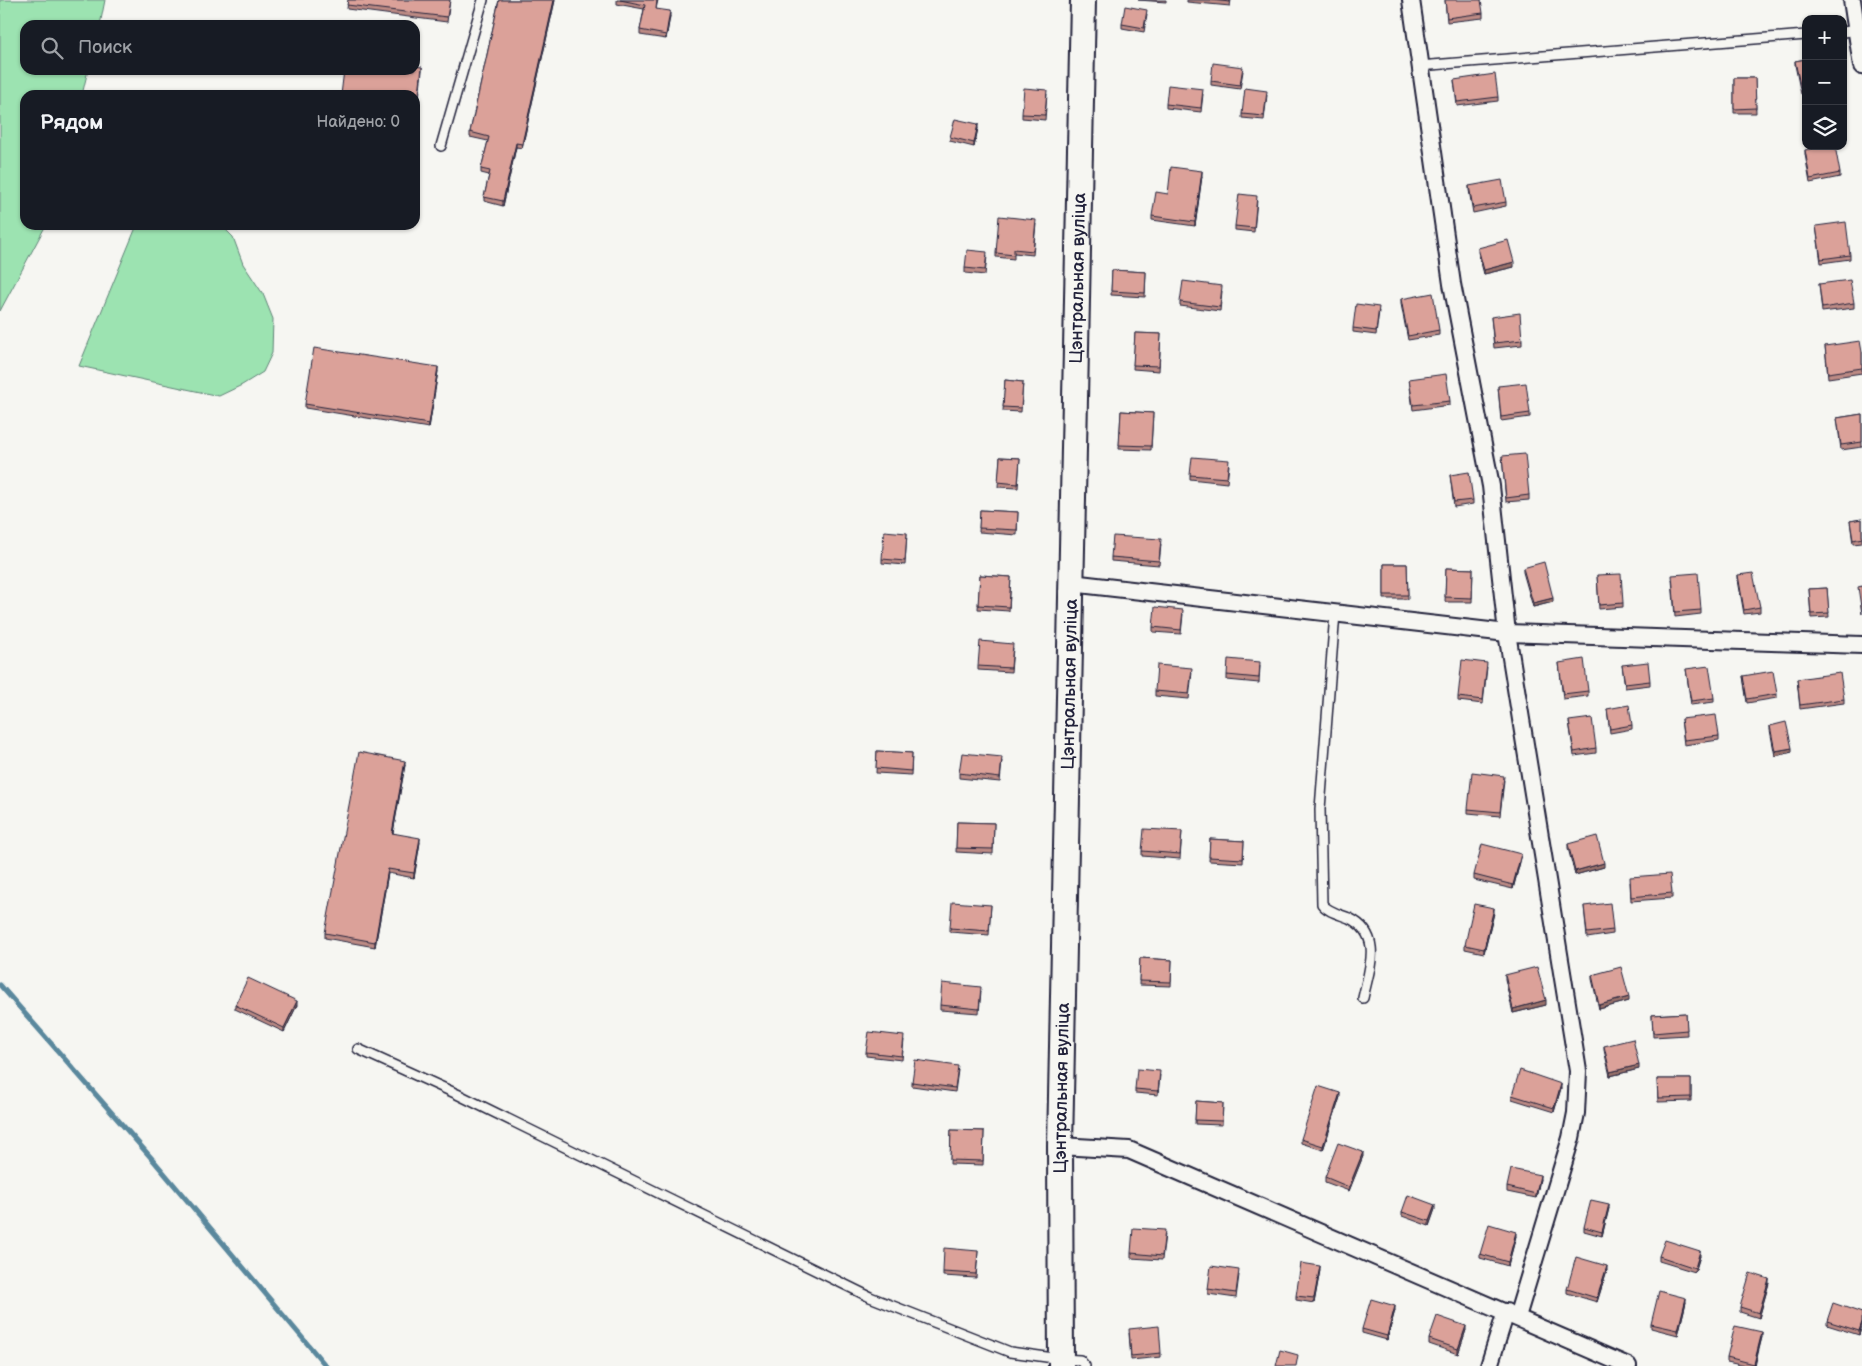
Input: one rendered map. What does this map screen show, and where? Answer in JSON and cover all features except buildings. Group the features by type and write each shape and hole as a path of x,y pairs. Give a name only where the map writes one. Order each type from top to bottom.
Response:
{"street":[{"name":"Цэнтральная вуліца","path":"1061,1363 1060,1146 1083,0"},
{"path":"1411,0 1419,66 1452,284 1491,486 1507,633 1578,1071 1576,1113 1571,1138 1511,1314 1489,1366"},
{"path":"1852,0 1850,31 1862,66"},
{"path":"1071,583 1507,633 1862,645"},
{"path":"1060,1146 1129,1150 1628,1366"}],"lane":[{"path":"441,146 483,0"},
{"path":"1419,66 1802,35"},
{"path":"1335,613 1320,809 1322,904 1326,910 1358,923 1370,938 1372,956 1363,998"},
{"path":"358,1049 457,1094 870,1297 1010,1352 1061,1363 1080,1360 1085,1366"}],"green space":[{"path":"0,0 105,0 101,20 20,20 20,75 87,75 83,90 20,90 20,230 43,230 0,311"},
{"path":"135,230 226,230 233,237 243,264 263,294 273,319 272,353 263,372 219,396 79,366"}],"waterway":[{"path":"0,985 154,1161 326,1366"}]}
